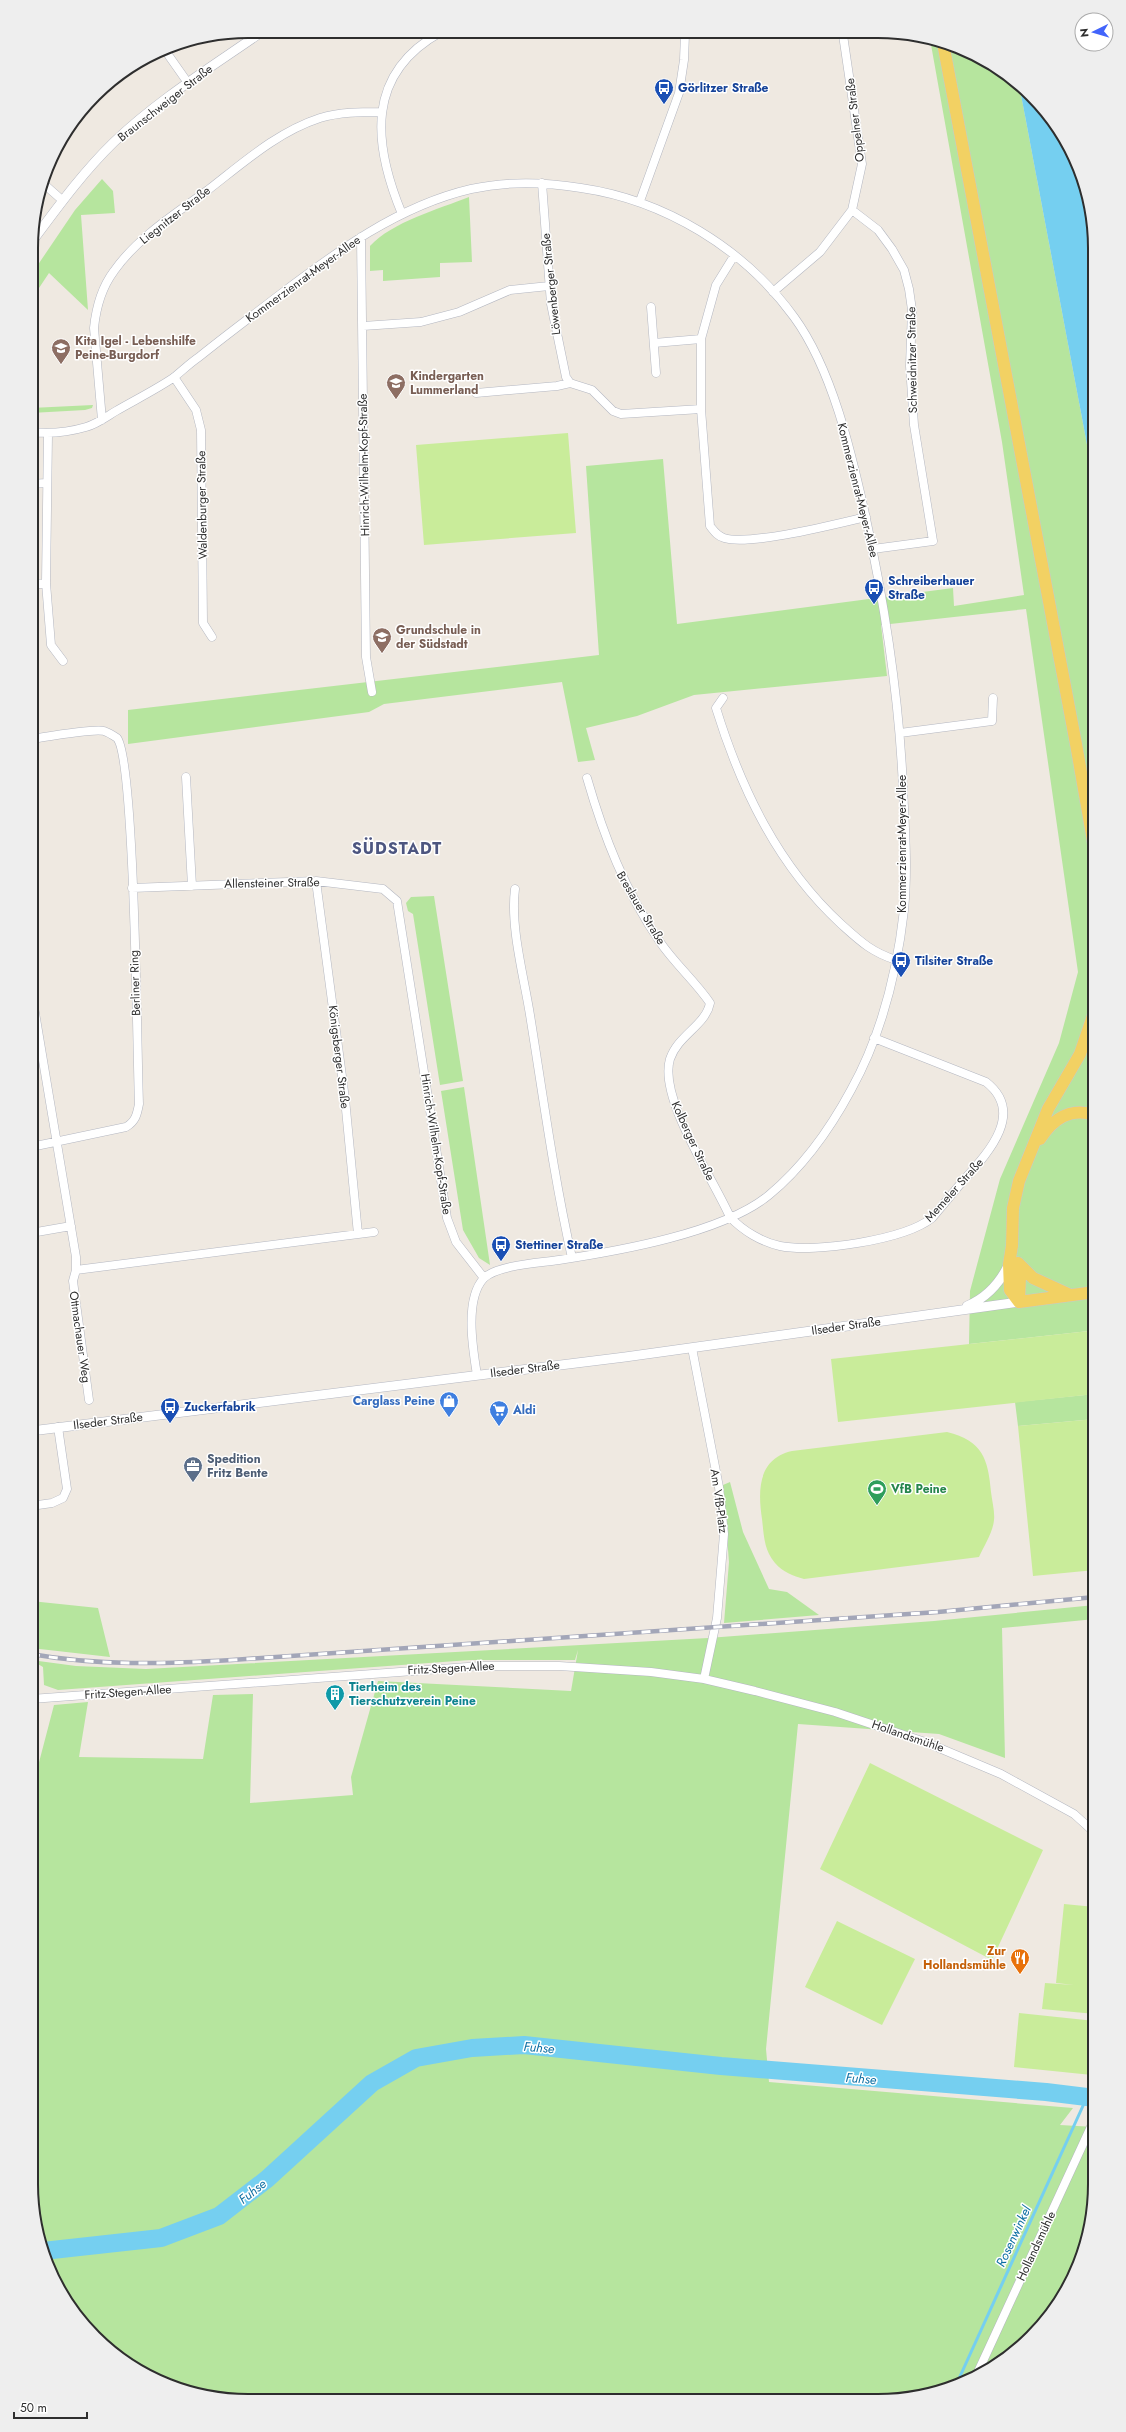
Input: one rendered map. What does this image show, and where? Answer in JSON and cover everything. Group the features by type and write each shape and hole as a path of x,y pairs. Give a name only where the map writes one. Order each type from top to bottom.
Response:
{"main road":[{"path":"944,48 1088,815"},
{"path":"1088,1031 1080,1054 1048,1110 1030,1153 1015,1195 1012,1246 1013,1264 1010,1290 1019,1302 1088,1293"},
{"path":"1030,1153 1053,1122 1064,1115 1083,1112 1088,1113"},
{"path":"1013,1264 1033,1278 1071,1296"}],"street":[{"name":"Braunschweiger Straße","path":"38,234 62,200 115,142 188,83 254,38"},
{"path":"402,214 393,192 380,136 381,112 392,78 400,66 415,49 432,38"},
{"path":"640,201 679,93 684,60 685,38"},
{"name":"Oppelner Straße","path":"774,292 820,252 852,210 862,164 843,38"},
{"path":"168,54 188,83"},
{"name":"Liegnitzer Straße","path":"102,420 94,328 95,314 100,297 111,276 122,261 146,236 266,145 320,118 344,113 381,112"},
{"name":"Kommerzienrat-Meyer-Allee","path":"38,433 48,434 85,428 102,420 174,377 318,266 361,237 402,214 436,199 474,188 542,182 587,188 640,201 672,215 703,233 734,256 774,292 795,317 814,349 847,438 866,517 888,628 900,733 904,812 905,887 896,960 890,990 874,1038 852,1087 816,1144 789,1176 768,1196 730,1217 637,1246 514,1267 496,1271 484,1278"},
{"name":"Löwenberger Straße","path":"542,182 549,286 554,326 566,377 570,383"},
{"path":"47,187 62,200"},
{"name":"Schweidnitzer Straße","path":"852,210 878,230 892,249 904,270 909,289 912,310 910,366 914,424 933,541 873,549"},
{"name":"Hinrich-Wilhelm-Kopf-Straße","path":"361,237 366,657 372,692"},
{"path":"734,256 716,285 701,339 701,410 710,526 716,534 724,538 733,539 761,537 866,517"},
{"path":"363,326 421,322 459,312 510,290 549,286"},
{"path":"650,307 656,373"},
{"path":"654,343 701,339"},
{"name":"Waldenburger Straße","path":"174,377 196,410 201,430 203,623 212,637"},
{"path":"476,393 557,386 570,383 592,390 613,411 621,414 701,410"},
{"path":"48,434 46,483 46,583 51,645 63,661"},
{"path":"38,484 46,483"},
{"path":"38,584 46,583"},
{"path":"723,698 716,708 740,775 761,820 786,860 816,899 868,948 879,955 896,960"},
{"path":"900,733 992,721 993,698"},
{"name":"Berliner Ring","path":"38,738 103,731 116,738 122,748 128,803 132,888 137,1115 132,1124 121,1129 38,1145"},
{"path":"186,777 192,886"},
{"name":"Breslauer Straße","path":"587,778 609,847 628,890 661,942 710,1003"},
{"name":"Allensteiner Straße","path":"132,888 316,881 383,889 397,901"},
{"name":"Königsberger Straße","path":"316,881 345,1100 358,1234"},
{"path":"515,889 514,901 519,945 558,1187 572,1258"},
{"name":"Hinrich-Wilhelm-Kopf-Straße","path":"397,901 447,1218 456,1242 484,1278"},
{"name":"Kolberger Straße","path":"710,1003 708,1013 684,1036 674,1050 668,1074 671,1090 680,1118 730,1217"},
{"name":"Ottmachauer Weg","path":"38,1032 71,1226 76,1270 73,1281 89,1400"},
{"name":"Memeler Straße","path":"730,1217 738,1226 756,1237 781,1246 835,1245 873,1240 902,1233 924,1224 932,1218 988,1152 1000,1132 1003,1114 1002,1103 992,1087 986,1082 874,1038"},
{"path":"38,1232 71,1226"},
{"path":"76,1270 374,1232"},
{"path":"960,1309 984,1296 994,1287 1013,1264"},
{"path":"477,1375 472,1317 477,1291 484,1278"},
{"name":"Ilseder Straße","path":"38,1430 692,1348 960,1309 1019,1302"},
{"name":"Am VfB-Platz","path":"692,1348 719,1487 724,1534 717,1618 704,1679"},
{"path":"38,1505 52,1503 63,1498 67,1489 58,1427"},
{"name":"Fritz-Stegen-Allee","path":"38,1698 481,1666 590,1668 704,1679"},
{"name":"Hollandsmühle","path":"704,1679 835,1712 961,1755 1001,1774 1074,1814 1088,1827"},
{"name":"Hollandsmühle","path":"980,2368 1088,2131"}],"green space":[{"path":"931,45 946,49 983,66 1006,81 1021,95 1088,450 1088,1331 969,1344 970,1291 1000,1179 1059,1043 1078,972 1026,609 881,625 887,676 694,695 637,716 586,728 595,760 578,762 562,682 384,704 369,712 128,744 128,710 599,655 586,466 663,459 677,624 953,588 954,606 1024,595 1002,442"},
{"path":"102,179 113,191 115,213 81,215 88,310 49,273 38,290 38,265 75,210"},
{"path":"469,197 472,262 440,263 440,277 383,281 383,270 370,271 370,246 379,237 416,217"},
{"path":"93,405 92,408 85,410 38,413 38,408"},
{"path":"568,433 576,533 424,545 416,445"},
{"path":"434,896 463,1081 440,1085 413,914 408,911 406,903 411,897"},
{"path":"464,1087 490,1265 479,1258 463,1230 441,1091"},
{"path":"1088,1331 1088,1395 838,1422 831,1359"},
{"path":"1088,1395 1088,1420 1018,1426 1015,1402"},
{"path":"1088,1420 1088,1571 1033,1576 1018,1426"},
{"name":"VfB Peine","path":"947,1432 959,1436 976,1446 985,1461 988,1470 994,1520 990,1534 979,1557 804,1579 781,1569 771,1558 765,1542 760,1498 762,1478 766,1469 772,1461 780,1455 792,1451"},
{"path":"730,1482 743,1532 769,1589 787,1592 819,1615 724,1623 729,1562 723,1485"},
{"path":"38,1602 98,1608 110,1657 38,1649"},
{"path":"1088,1606 1088,1620 1002,1628 1005,1758 939,1734 798,1724 766,2049 769,2082 1073,2108 1060,2125 1088,2127 1088,2198 1081,2238 1072,2264 1053,2301 1036,2322 1006,2351 983,2366 946,2383 919,2390 892,2394 234,2394 207,2390 180,2383 143,2366 120,2351 81,2312 66,2289 49,2252 42,2225 38,2198 38,1766 54,1705 88,1702 79,1757 203,1759 213,1695 253,1694 250,1803 353,1795 351,1777 378,1681 571,1691 578,1650 575,1660 470,1660 58,1690 44,1685 43,1667 38,1664 38,1661 76,1666 146,1669 708,1638 934,1621"},
{"path":"870,1763 1043,1850 992,1960 820,1869"},
{"path":"1064,1904 1088,1906 1088,2013 1042,2009 1045,1983 1074,1985 1056,1983"},
{"path":"837,1921 915,1959 882,2025 805,1987"},
{"path":"1019,2013 1088,2020 1088,2075 1014,2067"}],"water":[{"path":"1021,95 1045,120 1060,143 1077,180 1084,207 1088,234 1088,450"}],"waterway":[{"name":"Fuhse","path":"49,2250 161,2238 219,2216 267,2179 372,2083 416,2058 472,2048 524,2045 721,2066 1046,2092 1088,2097"},
{"name":"Rosenwinkel","path":"960,2377 1087,2097"}],"railway":[{"path":"38,1655 81,1661 131,1663 232,1660 938,1612 1088,1598"}],"place":[{"name":"Görlitzer Straße","path":"664,105"},
{"name":"Kita Igel - Lebenshilfe Peine-Burgdorf","path":"61,365"},
{"name":"Kindergarten Lummerland","path":"396,400"},
{"name":"Schreiberhauer Straße","path":"874,605"},
{"name":"Grundschule in der Südstadt","path":"382,654"},
{"name":"Tilsiter Straße","path":"901,978"},
{"name":"Stettiner Straße","path":"501,1262"},
{"name":"Carglass Peine","path":"449,1418"},
{"name":"Zuckerfabrik","path":"170,1424"},
{"name":"Aldi","path":"499,1427"},
{"name":"Spedition Fritz Bente","path":"193,1483"},
{"name":"VfB Peine","path":"877,1506"},
{"name":"Tierheim des Tierschutzverein Peine","path":"335,1711"},
{"name":"Zur Hollandsmühle","path":"1020,1975"}],"district":[{"name":"SÜDSTADT","path":"397,848"}]}
